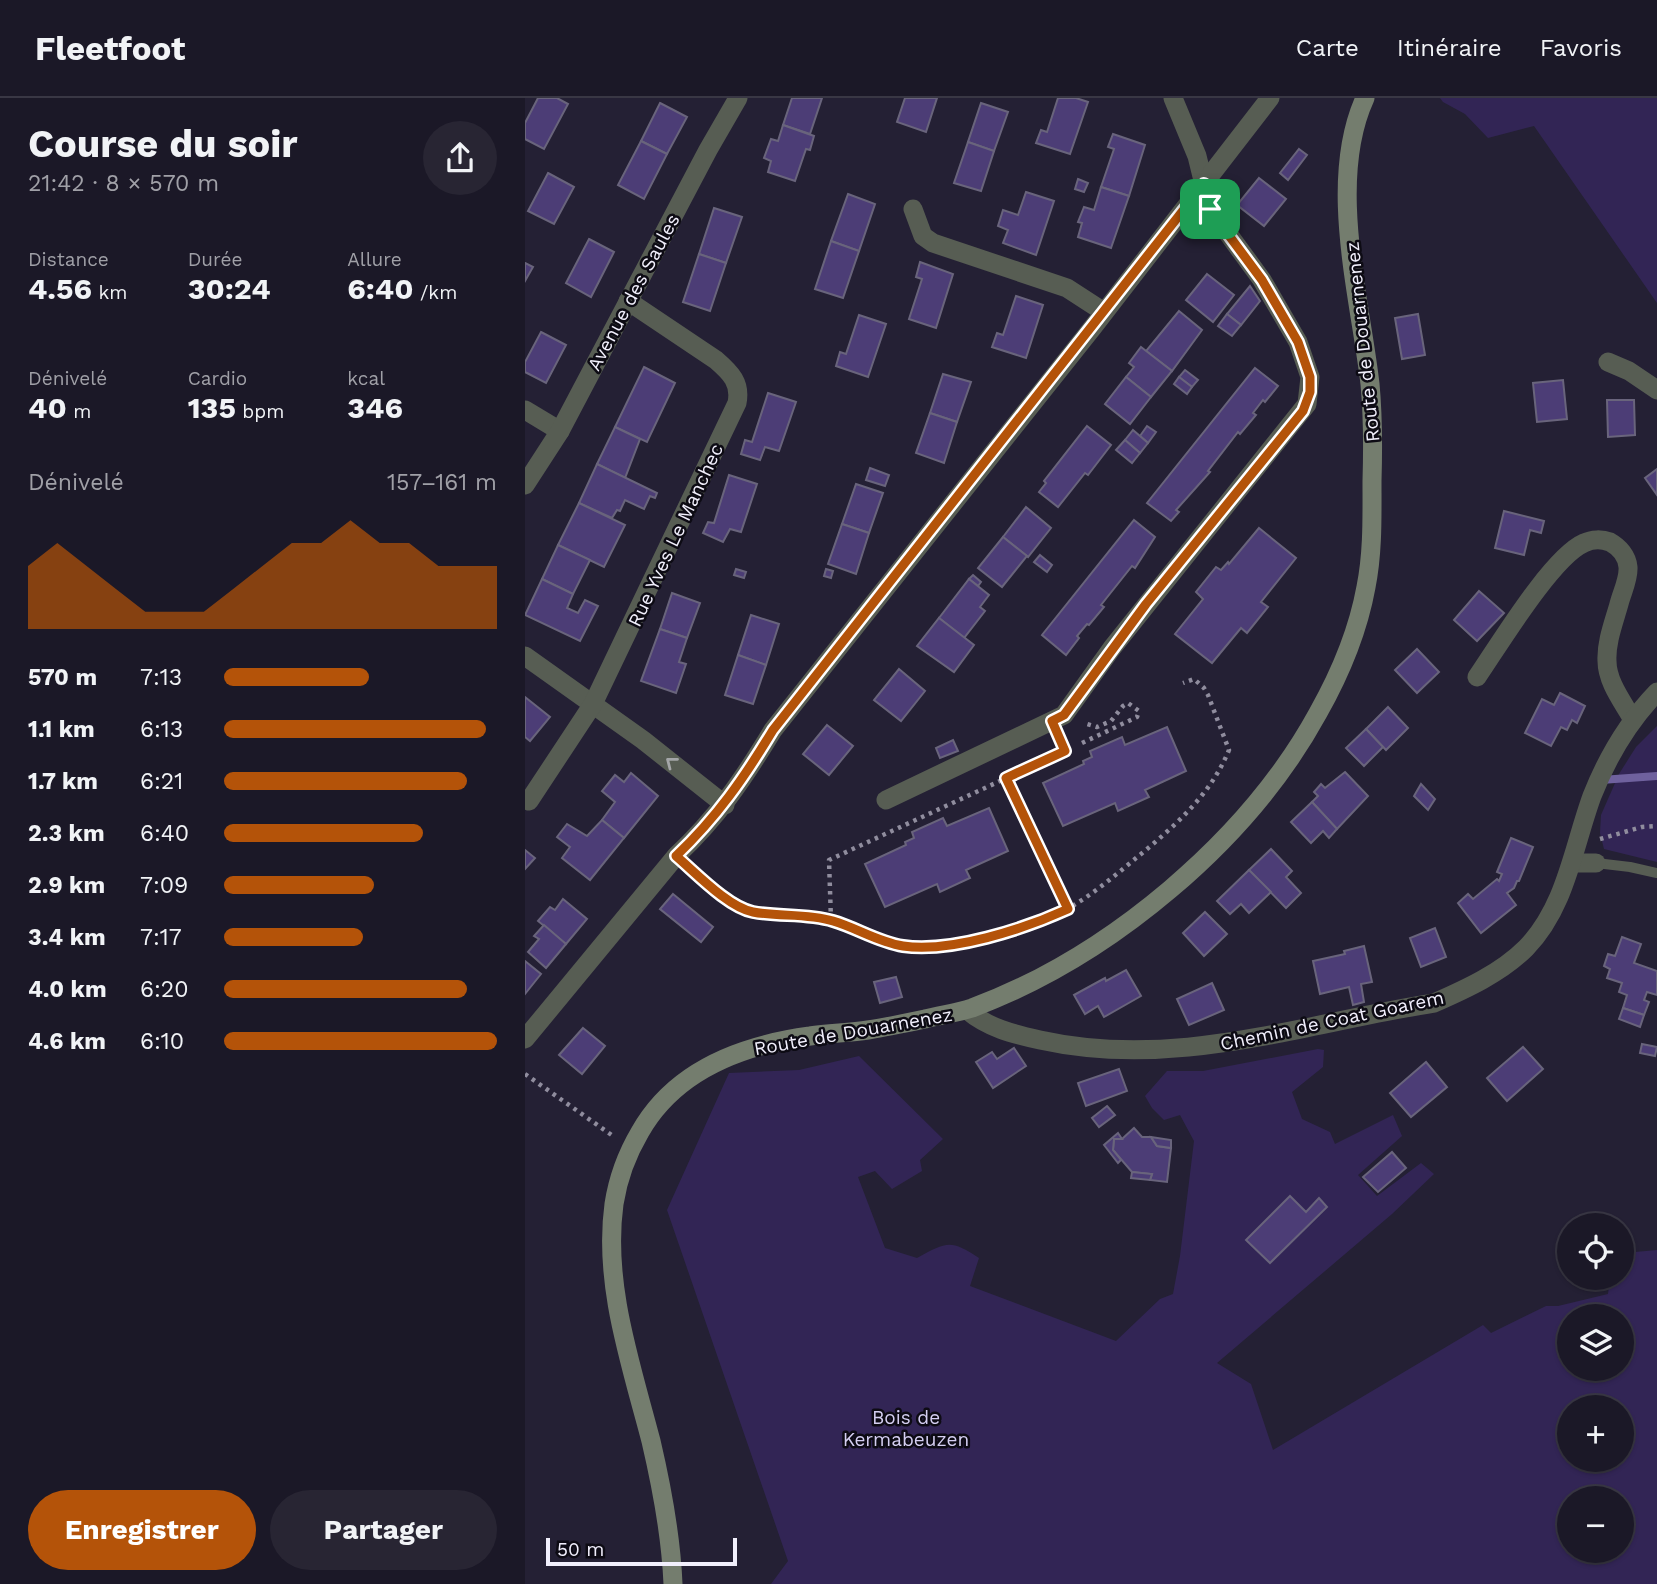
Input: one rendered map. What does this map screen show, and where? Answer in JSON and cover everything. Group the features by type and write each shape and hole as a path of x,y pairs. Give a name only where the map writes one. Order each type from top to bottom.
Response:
{"main road":[{"name":"Route de Douarnenez","path":"673,1584 663,1501 633,1376 614,1280 614,1203 631,1149 649,1116 673,1090 705,1067 731,1055 773,1042 865,1030 967,1010 1048,972 1143,911 1201,862 1249,812 1278,776 1301,743 1333,683 1349,647 1367,584 1373,442 1370,389 1351,244 1349,190 1354,130 1366,98"}],"street":[{"name":"Avenue des Saules","path":"525,485 560,431 708,150 739,98"},
{"path":"886,800 1059,731 1064,715 1121,637 1307,404 1310,377 1298,342 1262,280 1213,214 1197,156 1173,98"},
{"path":"525,1040 676,856 703,831 725,805 773,730 1270,98"},
{"path":"913,209 923,236 933,243 1067,288 1104,312"},
{"name":"Rue Yves Le Manchec","path":"529,801 593,704 737,404 737,382 716,360 628,301"},
{"path":"1608,362 1629,371 1657,390"},
{"path":"525,410 560,431"},
{"path":"1477,677 1541,586 1566,556 1582,543 1593,540 1608,541 1625,556 1628,566 1607,662 1614,685 1633,720"},
{"path":"525,656 643,740 725,805"},
{"name":"Chemin de Coat Goarem","path":"967,1010 989,1026 1016,1035 1098,1050 1136,1051 1237,1041 1434,1003 1456,993 1504,966 1541,930 1559,898 1602,773 1633,720 1657,692"},
{"path":"1574,855 1596,863"}],"lane":[{"path":"1596,863 1657,873"}],"path":[{"path":"676,856 738,907 831,920 880,940 904,946 962,943 1034,925 1068,909 1098,889 1193,808 1215,779 1229,750 1204,688 1194,679 1183,683"},
{"path":"1073,729 1085,723 1097,727 1111,721 1128,703 1139,711 1137,717 1082,743"},
{"path":"831,920 829,860 1065,751 1059,731"},
{"path":"1006,778 1068,909"},
{"path":"1574,855 1609,836 1657,826"},
{"path":"525,1074 631,1149"}],"green space":[{"path":"1440,98 1657,98 1657,303 1534,126 1488,138 1465,114"},
{"path":"1657,726 1657,862 1604,849 1600,833 1601,815 1619,774 1636,747"},
{"name":"Bois de Kermabeuzen","path":"1324,1050 1323,1067 1292,1092 1302,1119 1330,1132 1335,1144 1393,1115 1402,1136 1358,1175 1377,1196 1421,1163 1434,1174 1392,1214 1217,1363 1251,1384 1273,1450 1483,1325 1491,1333 1546,1306 1557,1306 1557,1381 1634,1381 1634,1304 1566,1304 1608,1294 1608,1290 1634,1290 1634,1253 1657,1250 1657,1584 771,1584 788,1561 667,1210 729,1073 799,1070 859,1056 943,1139 920,1160 922,1171 892,1189 875,1171 858,1177 885,1248 917,1258 942,1246 955,1245 979,1258 970,1286 1116,1341 1160,1299 1173,1294 1194,1141 1180,1115 1164,1120 1145,1096 1167,1071 1203,1071"}],"building":[{"path":"538,98 557,98 568,104 544,149 525,139 525,123"},
{"path":"792,98 822,98 810,134 783,125"},
{"path":"905,98 937,98 926,132 897,122"},
{"path":"1058,98 1076,98 1088,102 1070,154 1036,143 1041,130 1047,132"},
{"path":"660,103 687,117 667,154 641,141"},
{"path":"981,103 1008,112 994,151 968,142"},
{"path":"783,125 814,136 810,150 806,149 795,181 768,172 771,161 764,158 771,139 778,141"},
{"path":"1113,134 1145,145 1129,196 1101,187 1114,149 1108,147"},
{"path":"641,141 667,154 644,199 618,185"},
{"path":"968,142 994,151 981,191 954,183"},
{"path":"1299,149 1307,155 1288,180 1280,173"},
{"path":"548,173 574,187 554,224 528,211"},
{"path":"1259,178 1286,199 1264,226 1237,205"},
{"path":"1078,179 1088,183 1084,192 1075,189"},
{"path":"1101,187 1129,196 1111,248 1078,237 1082,223 1078,222 1084,207 1094,210"},
{"path":"1026,192 1054,201 1036,255 1003,243 1008,230 998,226 1003,210 1018,215"},
{"path":"848,194 875,204 859,251 831,241"},
{"path":"714,208 742,217 726,263 699,254"},
{"path":"589,239 614,252 591,297 566,283"},
{"path":"831,241 859,251 843,298 815,289"},
{"path":"699,254 726,263 710,311 683,302"},
{"path":"920,262 953,274 936,328 909,319 922,279 916,277"},
{"path":"525,263 533,267 525,281"},
{"path":"1207,274 1234,295 1213,322 1186,300"},
{"path":"1250,286 1260,301 1241,325 1227,314"},
{"path":"1016,296 1043,305 1026,358 992,347 997,333 1003,335"},
{"path":"1179,311 1202,330 1172,371 1146,351"},
{"path":"1227,314 1241,325 1232,336 1218,326"},
{"path":"1418,314 1425,355 1402,359 1395,318"},
{"path":"859,315 886,324 868,377 836,366 840,352 846,354"},
{"path":"541,332 566,345 546,383 525,372 525,362"},
{"path":"1141,347 1172,371 1151,397 1126,377 1134,367 1129,363"},
{"path":"644,367 675,383 647,442 615,427"},
{"path":"1255,368 1278,386 1265,402 1263,400 1253,413 1256,415 1240,434 1238,432 1208,471 1210,472 1176,510 1179,512 1171,521 1147,503"},
{"path":"1185,370 1198,380 1192,387 1179,377"},
{"path":"943,374 971,382 957,422 930,413"},
{"path":"1126,377 1151,397 1130,424 1105,404"},
{"path":"1179,377 1192,387 1187,394 1174,384"},
{"path":"1563,380 1567,419 1537,422 1533,383"},
{"path":"768,393 796,402 779,451 765,447 760,460 741,454 745,440 752,442"},
{"path":"1607,400 1634,400 1635,435 1608,437"},
{"path":"930,413 957,422 944,463 916,453"},
{"path":"1087,426 1111,445 1058,507 1039,492 1046,483 1044,481"},
{"path":"1147,426 1156,432 1148,443 1140,436"},
{"path":"615,427 640,439 625,478 597,464"},
{"path":"1133,430 1148,443 1140,453 1125,440"},
{"path":"1125,440 1140,453 1132,463 1116,450"},
{"path":"597,464 657,493 655,498 650,496 644,509 625,500 620,511 617,510 612,518 579,503"},
{"path":"870,468 889,475 885,486 866,480"},
{"path":"1657,469 1657,495 1645,478"},
{"path":"729,475 757,484 741,532 730,529 723,542 703,533 708,522 714,523"},
{"path":"856,484 883,493 869,533 842,524"},
{"path":"579,503 625,525 604,567 558,545"},
{"path":"1026,507 1051,528 1028,557 1003,537"},
{"path":"1504,511 1544,521 1541,533 1530,530 1524,555 1495,548"},
{"path":"1134,520 1155,537 1135,568 1132,566 1101,605 1104,607 1077,636 1079,638 1066,655 1042,635"},
{"path":"842,524 869,533 856,574 828,564"},
{"path":"1259,528 1296,558 1261,602 1268,607 1247,633 1241,628 1212,663 1175,634 1203,599 1196,592 1216,567 1221,570 1228,562 1229,564"},
{"path":"1003,537 1027,556 1002,587 978,568"},
{"path":"558,545 590,560 573,594 542,579"},
{"path":"1040,555 1052,565 1047,572 1034,562"},
{"path":"736,569 746,572 744,578 734,575"},
{"path":"826,569 833,571 831,578 824,576"},
{"path":"973,575 981,582 978,586 969,579"},
{"path":"542,579 573,594 567,608 578,613 585,600 598,606 580,641 525,615"},
{"path":"969,579 989,595 980,607 985,611 964,638 939,618"},
{"path":"1479,591 1504,613 1477,641 1454,620"},
{"path":"672,593 700,603 687,638 660,629"},
{"path":"751,615 779,624 766,665 738,655"},
{"path":"939,618 974,645 954,672 917,646"},
{"path":"660,629 687,638 679,662 686,664 676,693 641,681"},
{"path":"1417,649 1439,672 1417,693 1395,670"},
{"path":"738,655 766,665 753,704 725,695"},
{"path":"899,669 925,691 901,721 874,700"},
{"path":"1560,693 1585,706 1577,723 1572,720 1567,730 1561,727 1551,746 1525,733 1542,699 1554,705"},
{"path":"525,697 550,717 530,741 525,737"},
{"path":"1388,707 1408,728 1386,750 1366,729"},
{"path":"827,725 853,746 829,775 803,754"},
{"path":"1167,727 1186,771 1145,790 1149,797 1118,811 1115,803 1063,826 1043,783 1084,764 1083,761 1092,757 1090,751 1122,737 1125,745"},
{"path":"1366,729 1383,747 1364,766 1346,748"},
{"path":"953,740 958,751 940,758 936,748"},
{"path":"1345,772 1368,796 1337,829 1312,802 1318,796 1314,792 1321,784 1325,788"},
{"path":"631,773 658,796 624,838 602,820 615,802 602,791 615,775 624,782"},
{"path":"1421,784 1435,799 1428,810 1414,796"},
{"path":"1312,802 1337,829 1329,838 1323,831 1311,843 1291,822"},
{"path":"989,808 1008,851 966,870 970,878 940,892 937,884 885,907 865,864 906,845 905,842 914,838 912,832 943,818 947,826"},
{"path":"602,820 624,838 590,880 562,858 570,847 557,837 567,824 587,836"},
{"path":"1511,838 1533,847 1519,881 1507,893 1516,905 1481,933 1458,903 1468,894 1473,899 1497,879 1499,881 1502,874 1497,872"},
{"path":"1271,849 1292,871 1286,877 1301,893 1286,908 1249,870"},
{"path":"525,850 535,858 525,869"},
{"path":"1249,870 1271,892 1249,913 1241,904 1230,914 1217,901"},
{"path":"673,894 713,927 701,942 660,909"},
{"path":"563,899 587,919 566,944 538,921 550,907 555,910"},
{"path":"1205,912 1227,934 1204,956 1183,933"},
{"path":"544,925 566,944 546,968 528,952 539,939 534,936"},
{"path":"1435,928 1446,957 1421,967 1410,938"},
{"path":"1622,937 1641,944 1634,963 1657,971 1657,995 1647,992 1644,1000 1649,1002 1644,1015 1623,1008 1627,995 1619,992 1622,983 1607,978 1610,969 1604,966 1608,954 1615,956"},
{"path":"1364,946 1372,982 1361,984 1364,1002 1353,1005 1349,987 1320,994 1313,961 1345,954 1344,951"},
{"path":"525,961 541,974 525,994"},
{"path":"1126,970 1141,996 1104,1017 1098,1006 1085,1014 1074,995"},
{"path":"896,977 902,997 880,1003 874,982"},
{"path":"1212,983 1224,1010 1189,1025 1177,999"},
{"path":"1623,1008 1644,1015 1640,1027 1619,1019"},
{"path":"583,1028 605,1046 582,1074 559,1055"},
{"path":"1642,1044 1657,1047 1655,1056 1640,1053"},
{"path":"1523,1047 1543,1069 1507,1101 1487,1078"},
{"path":"1014,1048 1026,1066 993,1088 976,1062 992,1052 997,1059"},
{"path":"1426,1062 1447,1087 1411,1117 1390,1093"},
{"path":"1119,1069 1127,1091 1086,1106 1078,1083"},
{"path":"1107,1106 1115,1115 1099,1127 1092,1118"},
{"path":"1134,1128 1142,1137 1151,1137 1157,1146 1171,1148 1167,1182 1150,1180 1152,1174 1132,1172 1113,1150 1114,1139 1122,1139"},
{"path":"1118,1133 1122,1139 1114,1139 1113,1150 1121,1160 1118,1163 1104,1145"},
{"path":"1151,1137 1171,1140 1171,1148 1157,1146"},
{"path":"1392,1152 1406,1168 1378,1192 1363,1177"},
{"path":"1132,1172 1152,1174 1150,1180 1131,1178"},
{"path":"1290,1196 1306,1212 1319,1198 1327,1207 1270,1263 1246,1240"}],"waterway":[{"path":"1601,780 1657,776"}],"route":[{"path":"1204,184 1210,209 1276,301 1298,342 1310,377 1310,392 1303,411 1146,604 1064,715 1052,721 1065,751 1006,778 1068,909 1034,925 1003,934 962,943 904,946 880,940 831,920 738,907 676,856 703,831 736,791 773,730 1204,184"}]}
